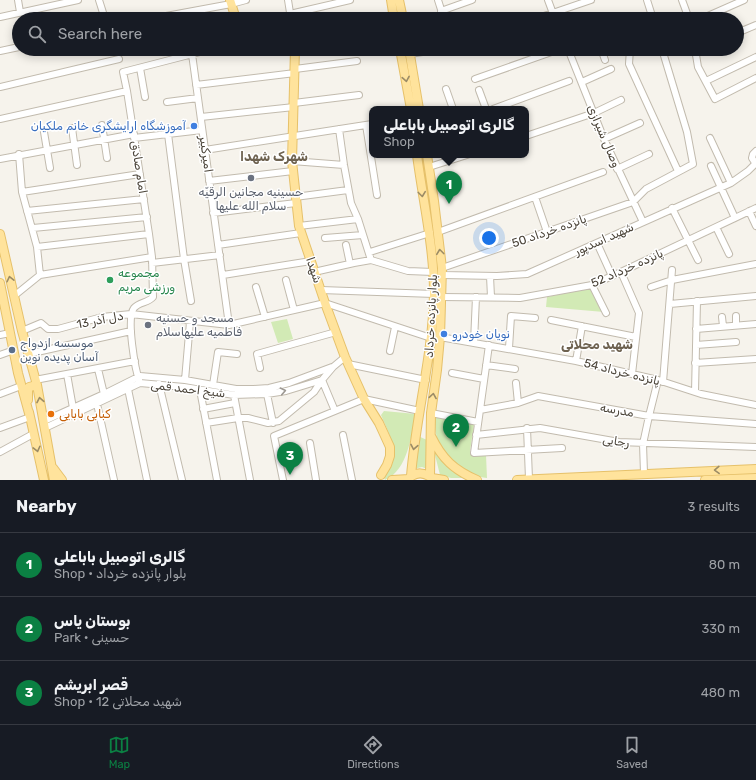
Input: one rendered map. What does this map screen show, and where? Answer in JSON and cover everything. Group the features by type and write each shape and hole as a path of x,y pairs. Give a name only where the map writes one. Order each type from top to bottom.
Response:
{"main road":[{"path":"391,0 393,12"},
{"path":"399,0 402,12"},
{"path":"231,2 234,12"},
{"name":"شهدا","path":"295,56 292,161 300,229 325,303 347,360 364,399 379,423 390,447 390,456 382,478 374,480"},
{"path":"401,56 410,106"},
{"path":"410,56 418,106"},
{"name":"بلوار پانزده خرداد","path":"409,478 426,380 431,338 442,272 434,233 423,202 417,158"},
{"name":"بلوار پانزده خرداد","path":"428,158 434,233 433,272 438,296 440,337 431,413 430,433 432,478"},
{"path":"0,234 22,331 46,422 50,462 54,480"},
{"path":"0,283 18,373 30,417"},
{"path":"18,373 22,376 27,376 30,374 29,358"},
{"path":"36,382 29,387 28,391 30,417 44,480"},
{"path":"417,431 420,435 425,436 430,433 437,449 450,464 477,480"},
{"path":"50,462 62,480"},
{"path":"38,480 41,464"},
{"path":"517,480 756,469"},
{"path":"392,480 409,478 420,473 432,478 444,480"},
{"path":"705,480 756,478"}],"street":[{"path":"18,0 20,12 48,3 78,0"},
{"path":"98,0 102,12"},
{"path":"183,12 246,0"},
{"path":"288,0 290,12"},
{"path":"305,12 350,0"},
{"path":"438,0 441,10 472,0"},
{"path":"548,0 552,12"},
{"path":"562,12 591,0"},
{"path":"647,0 651,12"},
{"path":"682,0 686,12"},
{"path":"717,12 744,0"},
{"path":"0,17 12,14"},
{"path":"744,30 756,25"},
{"path":"0,52 12,49"},
{"path":"145,97 140,68 185,56"},
{"name":"امیرکبیر","path":"192,56 229,325"},
{"path":"475,79 540,56"},
{"name":"وصال شیرازی","path":"571,56 617,169 643,222"},
{"path":"604,56 605,60"},
{"path":"630,56 629,64 678,171"},
{"path":"632,202 646,189 693,164 687,132 664,56"},
{"path":"697,56 698,67 715,99 756,78"},
{"path":"706,81 756,57"},
{"path":"0,86 119,59"},
{"path":"196,85 357,61"},
{"name":"امام صادق","path":"131,314 135,307 140,303 150,300 153,297 152,260 149,234 127,91 122,72 140,68"},
{"path":"582,82 611,69"},
{"path":"501,106 569,81"},
{"path":"446,89 452,106"},
{"path":"479,90 485,106"},
{"path":"0,119 127,91"},
{"path":"201,117 359,95"},
{"path":"168,102 198,98"},
{"path":"529,135 594,113 621,100"},
{"path":"604,139 640,123"},
{"path":"102,125 107,158"},
{"path":"205,150 369,125"},
{"path":"72,128 77,165"},
{"path":"339,129 351,203 370,252 371,260"},
{"path":"0,158 104,139 202,130"},
{"path":"44,132 50,168"},
{"path":"168,134 184,259 191,301"},
{"path":"710,138 731,183"},
{"path":"756,151 752,156 756,164"},
{"path":"19,154 22,192 33,228 40,275"},
{"path":"617,169 649,154"},
{"path":"373,158 377,195"},
{"path":"429,167 458,158"},
{"path":"292,161 344,165"},
{"name":"شهید اسدپور","path":"442,272 490,276 518,276 527,274 672,208 731,183 756,164"},
{"path":"711,166 735,218"},
{"path":"209,181 293,171"},
{"path":"370,252 434,233 603,172"},
{"path":"22,192 140,174"},
{"path":"214,213 348,190"},
{"path":"535,197 547,232"},
{"path":"27,211 144,199"},
{"name":"پانزده خرداد 50","path":"442,272 547,232 632,202"},
{"path":"672,208 698,260"},
{"name":"پانزده خرداد 52","path":"321,290 438,296 520,298 592,285 756,208"},
{"path":"749,211 756,226"},
{"path":"33,228 146,217"},
{"path":"218,245 358,219"},
{"path":"716,227 729,254"},
{"path":"37,247 149,234"},
{"path":"325,238 363,235"},
{"path":"597,243 612,276"},
{"path":"346,245 350,264"},
{"path":"14,296 40,275 152,260 184,259 220,255"},
{"path":"314,272 371,260 408,271 433,272"},
{"path":"223,275 311,261"},
{"path":"651,287 672,280 756,264"},
{"path":"644,473 643,444 649,416 661,381 670,304 672,270"},
{"path":"621,272 639,313 632,374"},
{"path":"490,276 490,298"},
{"path":"286,280 294,310"},
{"path":"592,285 606,313"},
{"path":"256,287 264,317"},
{"path":"670,304 756,296"},
{"path":"474,342 476,297"},
{"path":"695,392 696,301"},
{"path":"325,303 431,338"},
{"name":"دل آذر 13","path":"22,331 41,322 48,329 58,329 102,317 131,314 190,322 229,325 325,303"},
{"path":"131,314 131,331 139,380"},
{"path":"509,348 511,316 535,318"},
{"path":"736,316 736,325"},
{"path":"722,317 723,326"},
{"path":"551,320 636,337"},
{"path":"185,380 190,322"},
{"path":"696,329 756,324"},
{"path":"576,361 582,326"},
{"path":"390,351 394,327"},
{"path":"29,358 131,331"},
{"path":"260,368 256,354 336,332"},
{"path":"0,335 10,333"},
{"name":"پانزده خرداد 54","path":"440,337 576,361 661,381 695,392 756,406"},
{"path":"696,345 736,342"},
{"path":"489,345 474,453 562,448"},
{"path":"0,354 14,350"},
{"path":"213,386 218,352 237,354"},
{"path":"695,363 756,359"},
{"path":"347,360 426,380"},
{"name":"شیخ احمد قمی","path":"46,422 104,394 139,380 234,395 254,392 289,383 333,367 347,360"},
{"path":"36,382 67,374 135,361"},
{"path":"486,365 515,369"},
{"name":"شیخ احمد قمی","path":"46,422 54,424 128,389 139,380 140,376 185,380 213,386 267,394 286,391 322,380 333,367"},
{"path":"98,369 104,394"},
{"path":"452,373 484,379"},
{"path":"67,374 73,408"},
{"path":"322,380 335,411"},
{"path":"206,423 238,418 248,418 268,423 279,421 314,392 322,380"},
{"path":"516,383 518,403"},
{"path":"159,384 182,480"},
{"path":"0,394 21,386"},
{"path":"128,389 147,480"},
{"path":"200,390 217,480"},
{"path":"267,394 273,423"},
{"path":"234,395 250,480"},
{"name":"مدرسه","path":"480,410 518,403 538,396 649,416 756,424"},
{"path":"283,480 274,436 364,399 420,411"},
{"path":"97,404 114,480"},
{"path":"203,409 235,404"},
{"path":"431,413 478,422"},
{"path":"0,428 30,417"},
{"path":"527,428 529,479"},
{"name":"رجایی","path":"476,435 527,428 540,428 618,442 756,447"},
{"path":"0,452 33,434"},
{"path":"343,435 352,480"},
{"path":"310,443 316,480"}],"green space":[{"path":"591,288 604,312 546,307 547,297"},
{"path":"287,319 293,339 278,343 271,322"},
{"path":"384,411 416,414 404,461 393,475 385,480 384,477 390,469 394,451 391,439 381,415"},
{"path":"435,416 474,425 470,451 474,455 486,455 487,478 480,477 466,471 447,456 438,440"},
{"path":"418,436 427,440 427,469 422,467 413,469"},
{"path":"434,451 441,460 463,478 451,478 440,475"}],"place":[{"name":"آموزشگاه ارایشگری خانم ملکیان","path":"194,126"},
{"name":"حسینیه مجانین الرقیّه سلام الله علیها","path":"251,178"},
{"name":"گالری اتومبیل باباعلی","path":"449,204"},
{"name":"مجموعه ورزشی مریم","path":"110,280"},
{"name":"مسجد و حسنیه فاطمیه علیهاسلام","path":"148,325"},
{"name":"نویان خودرو","path":"444,334"},
{"name":"موسسه ازدواج آسان پدیده نوین","path":"12,350"},
{"name":"کبابی بابایی","path":"51,414"},
{"name":"بوستان یاس","path":"456,447"},
{"name":"قصر ابریشم","path":"290,475"}],"district":[{"name":"شهرک شهدا","path":"274,156"},
{"name":"شهید محلاتی","path":"597,344"}]}
